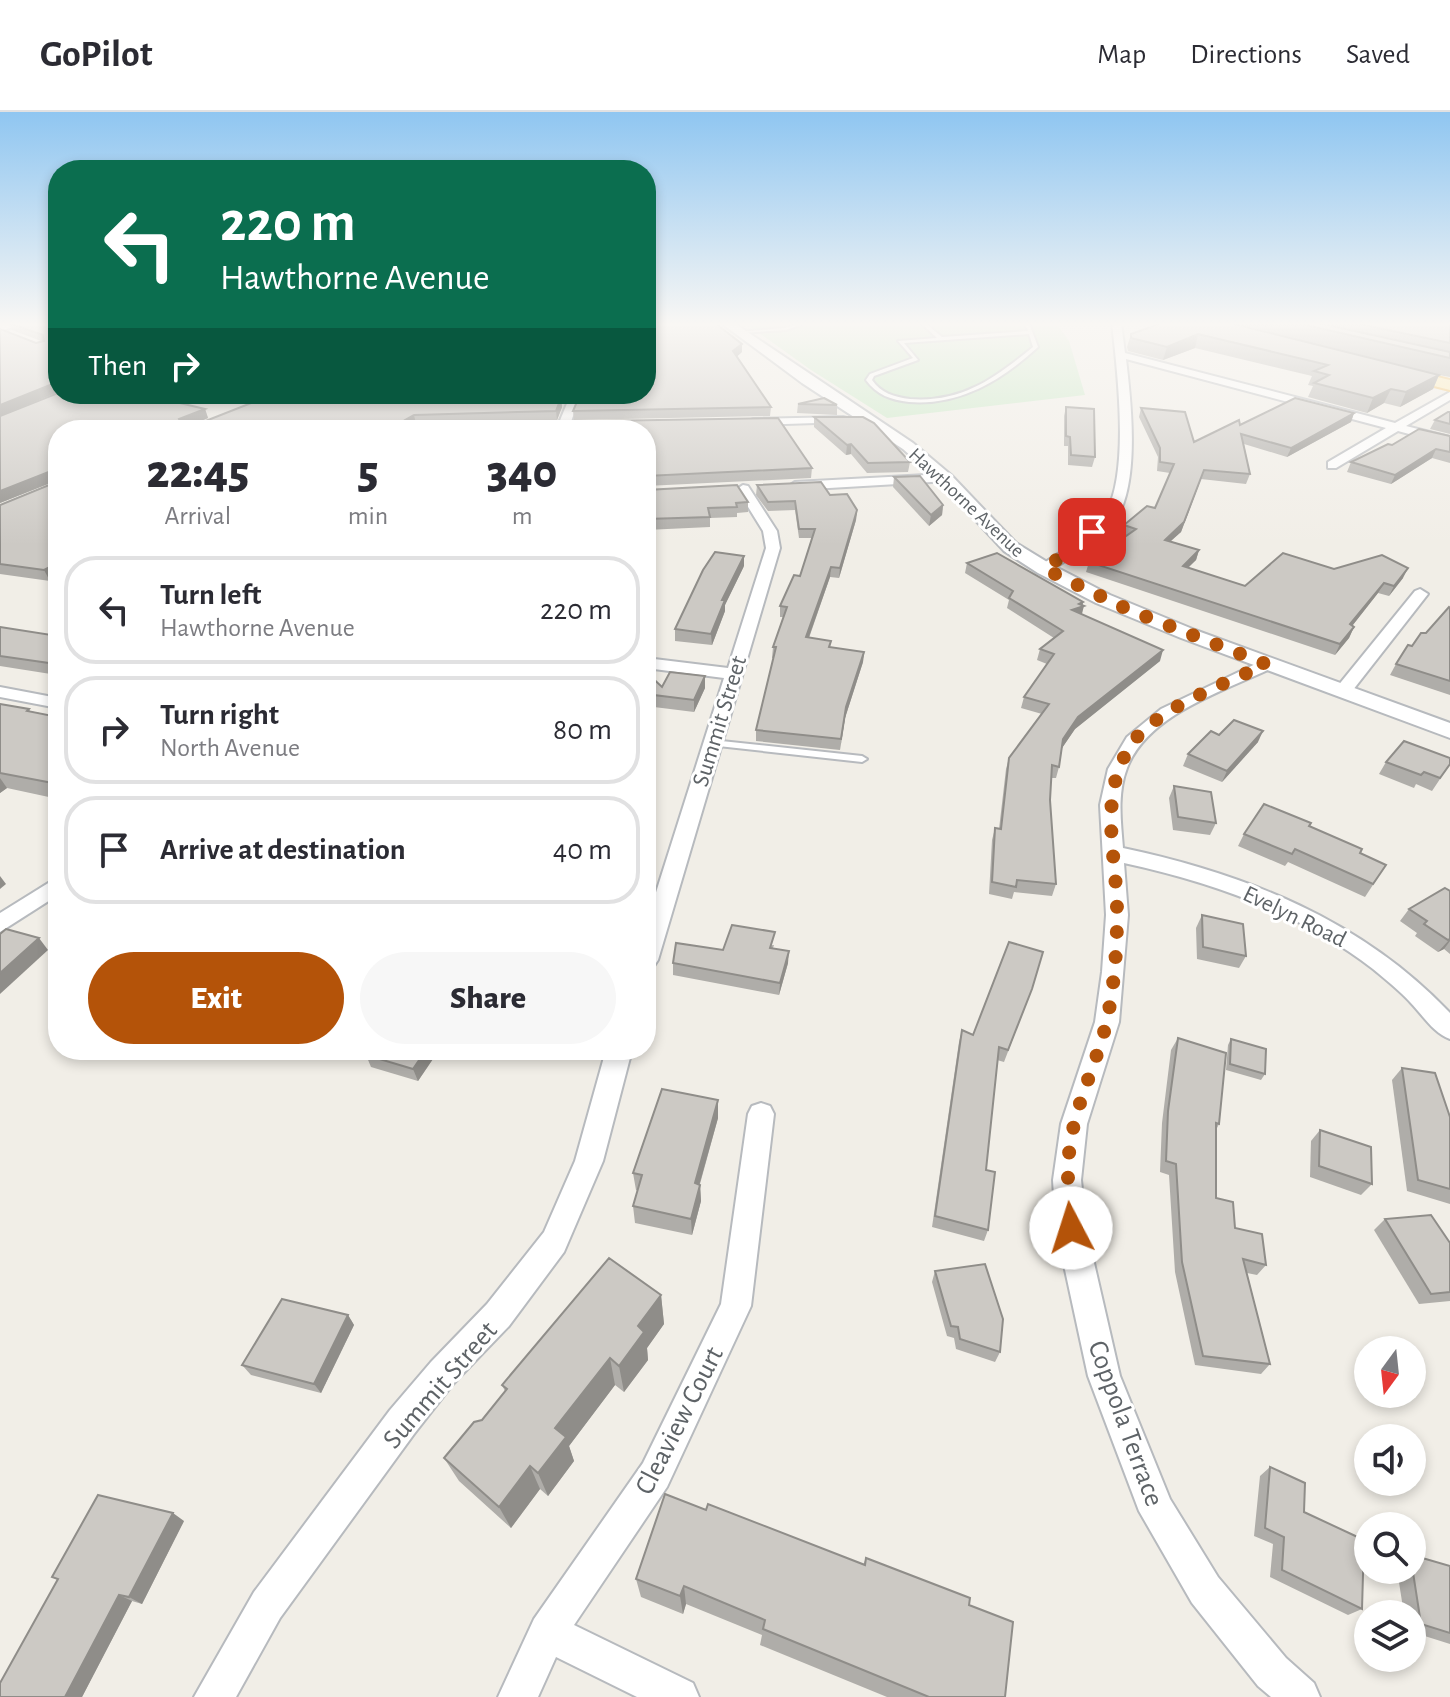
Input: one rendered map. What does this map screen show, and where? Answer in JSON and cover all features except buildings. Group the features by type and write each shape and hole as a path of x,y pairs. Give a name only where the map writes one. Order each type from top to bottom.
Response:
{"street":[{"name":"Hawthorne Avenue","path":"833,397 908,446 945,478 1010,547 1045,569 1129,610 1450,731"},
{"path":"1045,569 1110,518 1125,469 1122,397"},
{"path":"1282,397 1450,441"},
{"path":"1332,465 1446,397"},
{"path":"745,423 869,420"},
{"path":"773,488 945,478"},
{"name":"Summit Street","path":"656,927 773,548 770,531 743,489"},
{"path":"1343,691 1420,594"},
{"path":"656,664 733,674"},
{"name":"Coppola Terrace","path":"1266,664 1167,713 1133,741 1117,769 1110,805 1117,915 1107,1022 1074,1124 1067,1180 1074,1243 1104,1376 1157,1511 1205,1590 1272,1672 1300,1697"},
{"path":"0,692 48,701"},
{"name":"Evelyn Road","path":"1112,853 1195,873 1281,904 1333,931 1388,966 1432,1007 1450,1029"},
{"path":"0,924 48,891"},
{"name":"Summit Street","path":"214,1697 267,1605 402,1422 442,1373 498,1315 554,1242 589,1161 616,1060"},
{"name":"Cleaview Court","path":"518,1697 547,1632 655,1475 736,1306 761,1114"},
{"path":"547,1632 679,1697"}],"lane":[{"path":"890,397 932,402 962,397"},
{"path":"712,743 862,759"}],"green space":[{"path":"854,397 1068,397 887,418"}],"route":[{"path":"1071,1228 1067,1180 1069,1151 1074,1124 1107,1022 1114,972 1117,915 1110,805 1117,769 1133,741 1167,713 1266,664 1103,599 1045,569 1092,532"}]}
